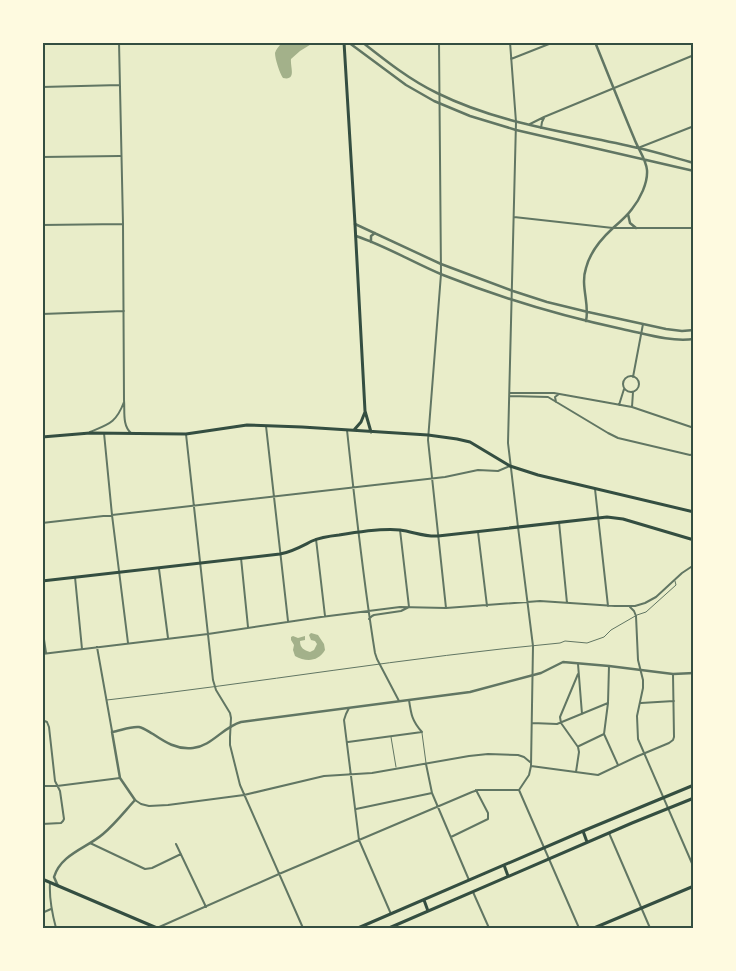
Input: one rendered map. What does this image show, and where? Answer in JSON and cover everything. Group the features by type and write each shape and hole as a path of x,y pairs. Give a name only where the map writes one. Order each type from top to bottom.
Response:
{"main road":[{"path":"344,42 365,412 371,432"},
{"path":"353,430 361,422 365,412"},
{"path":"42,437 90,433 186,434 243,426 428,434 470,442 510,466 538,475 694,512"},
{"path":"42,581 280,554 291,552 316,539 358,532 400,530 426,536 438,536 607,517 623,519 694,540"},
{"path":"358,928 582,830 694,785"},
{"path":"393,928 508,876 694,798"},
{"path":"582,830 587,842"},
{"path":"504,865 508,876"},
{"path":"42,880 157,928"},
{"path":"594,928 694,886"},
{"path":"424,900 428,911"}],"street":[{"path":"119,42 124,400 125,425 131,433"},
{"path":"348,42 406,85 439,104 470,116 516,130 694,171"},
{"path":"353,42 354,47"},
{"path":"362,42 394,68 439,94 472,108 516,122 638,148 694,163"},
{"path":"439,42 442,274 428,434 446,608"},
{"path":"510,42 516,130 508,428 510,466 533,646 531,766 529,775 519,790"},
{"path":"511,60 554,42"},
{"path":"586,321 588,312 584,284 585,269 592,253 602,238 628,214 638,200 647,172 644,159 595,42"},
{"path":"529,125 544,117 694,55"},
{"path":"42,87 120,85"},
{"path":"541,128 544,117"},
{"path":"638,148 694,126"},
{"path":"42,157 121,156"},
{"path":"628,214 630,223 636,228"},
{"path":"514,217 613,228 694,228"},
{"path":"42,225 123,224"},
{"path":"355,224 441,264 512,292 588,312 666,329 694,330"},
{"path":"371,242 371,236 375,233"},
{"path":"356,236 442,274 512,300 586,321 674,340 694,339"},
{"path":"42,314 124,311"},
{"path":"632,377 643,324"},
{"path":"619,405 625,379 632,377 637,379 639,384 633,392 632,407"},
{"path":"624,389 628,392 633,392"},
{"path":"510,394 559,394 632,407 694,428"},
{"path":"510,394 545,396 618,438 690,455 694,454"},
{"path":"556,402 555,397 559,394"},
{"path":"90,433 115,420 124,400"},
{"path":"266,426 288,621"},
{"path":"347,430 352,487 375,653 398,701"},
{"path":"104,433 128,643"},
{"path":"186,434 215,687 229,710 231,718 230,745 238,779 303,928"},
{"path":"42,523 445,477 478,470 498,471 510,466"},
{"path":"595,489 608,606"},
{"path":"558,522 567,603"},
{"path":"400,530 409,607"},
{"path":"478,532 487,606"},
{"path":"316,539 325,616"},
{"path":"240,558 248,627"},
{"path":"42,626 44,654 208,634 368,610 409,607 487,606 540,601 630,606 640,605 653,598 694,565"},
{"path":"159,568 168,638"},
{"path":"75,577 82,649"},
{"path":"106,700 565,641 587,643 604,637 611,630 646,612 676,585 674,580"},
{"path":"630,606 636,616 638,660 644,684 637,716 638,739 694,868"},
{"path":"369,619 374,615 401,611 409,607"},
{"path":"97,647 120,778 140,804 154,806 244,795 324,776 372,773 469,756 488,754 518,755 531,762"},
{"path":"112,732 136,727 142,728 168,744 190,748 207,744 230,726 241,722 470,692 543,672 561,663 609,666 674,674 694,673"},
{"path":"578,663 582,714"},
{"path":"609,666 608,703 604,734 618,765"},
{"path":"576,772 578,747 561,722 560,717 578,674"},
{"path":"531,766 598,775 673,740 674,674"},
{"path":"409,700 414,722 422,732 432,793 469,880"},
{"path":"640,703 674,702"},
{"path":"532,723 553,724 561,722 608,703"},
{"path":"349,708 344,720 359,840 391,914"},
{"path":"42,720 47,722 49,727 55,780 60,791 64,819 61,823 42,824"},
{"path":"347,742 422,732"},
{"path":"578,747 604,734"},
{"path":"391,736 397,769"},
{"path":"42,786 57,786 120,778"},
{"path":"157,928 278,874 476,790 519,790"},
{"path":"450,838 488,818 488,813 476,790"},
{"path":"519,790 579,928"},
{"path":"356,809 432,793"},
{"path":"58,886 54,876 68,857 105,832 136,800"},
{"path":"609,833 650,928"},
{"path":"90,843 145,869 152,868 181,854"},
{"path":"176,844 206,907"},
{"path":"50,883 49,894 56,928"},
{"path":"473,892 489,928"},
{"path":"42,913 52,909"}],"shaded area":[{"path":"282,43 313,43 291,59 292,73 287,78 283,78 275,56 276,50"},
{"path":"311,633 318,635 324,644 325,650 319,657 312,660 295,656 291,637 305,636 305,640 300,641 301,645 310,652 314,650 317,644 311,640 309,635"}]}
